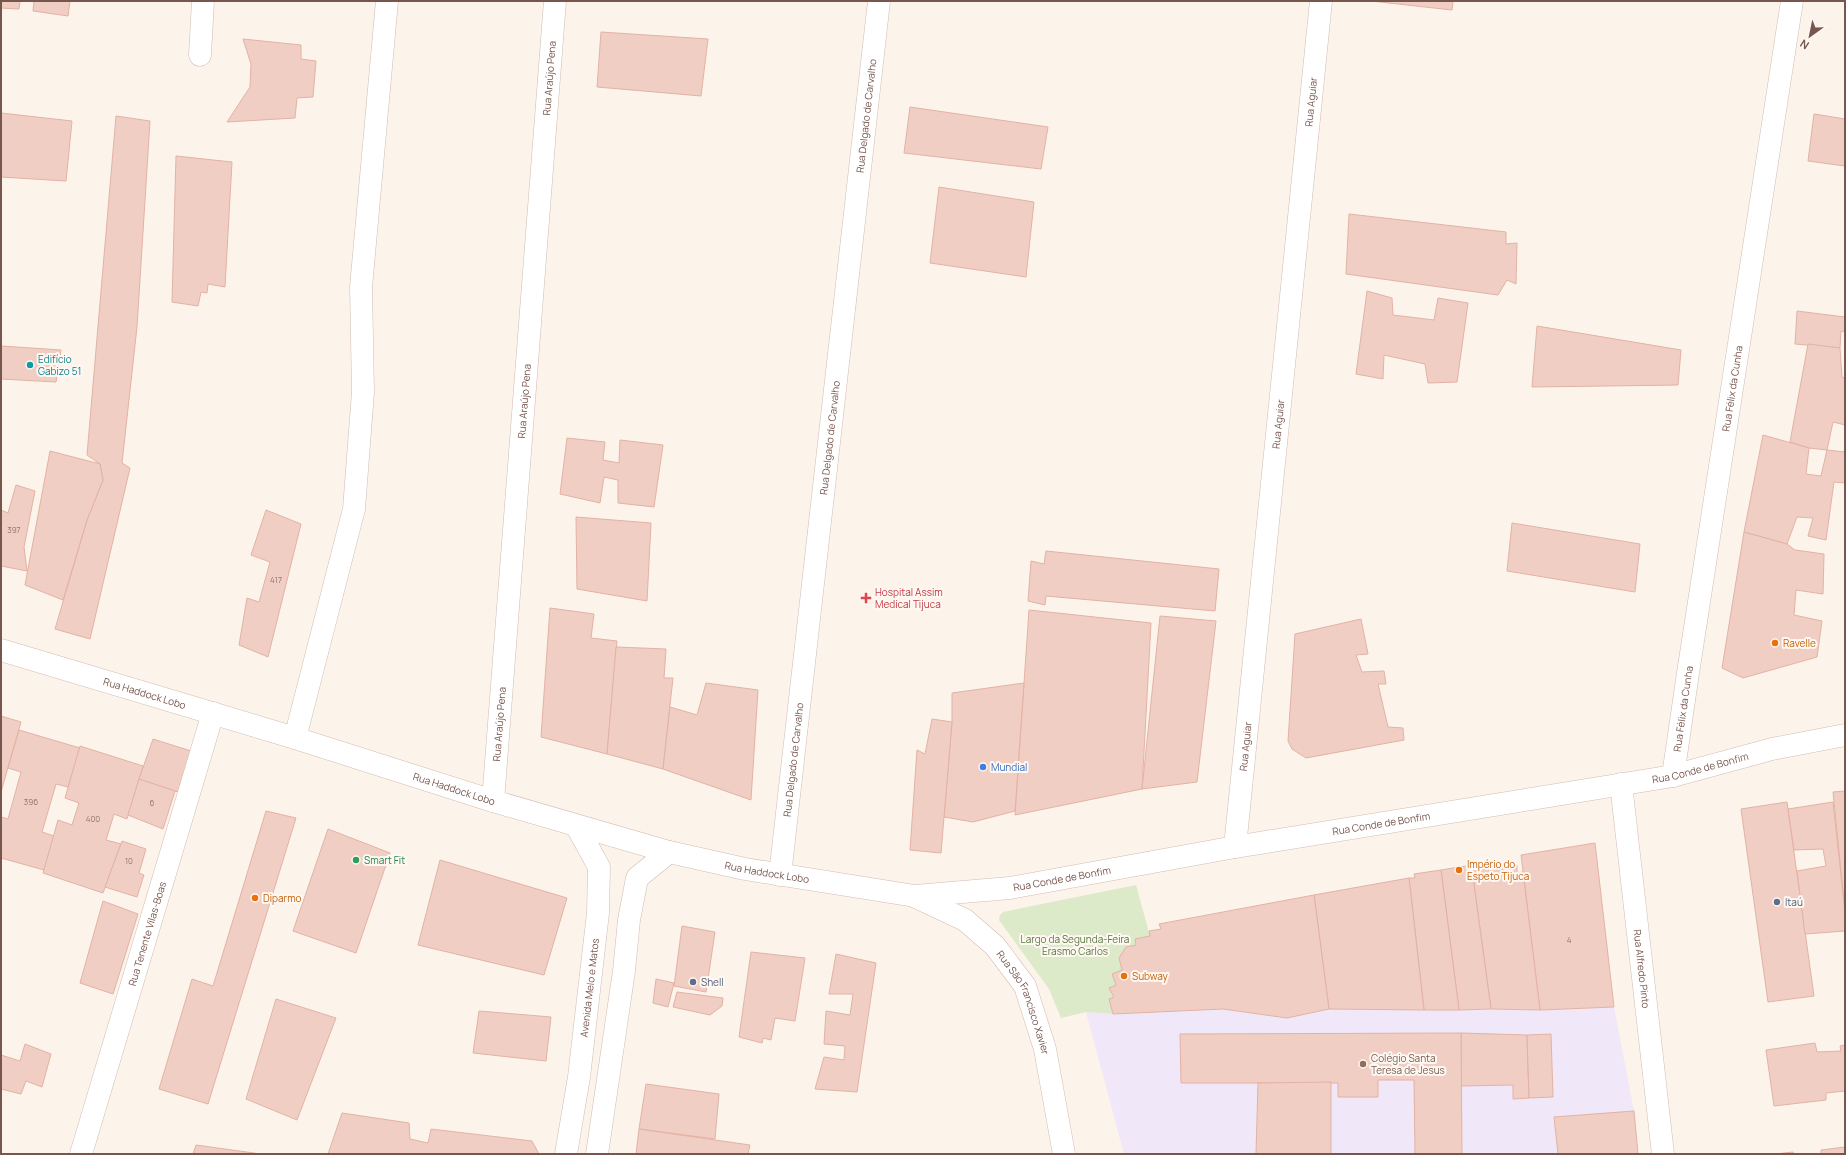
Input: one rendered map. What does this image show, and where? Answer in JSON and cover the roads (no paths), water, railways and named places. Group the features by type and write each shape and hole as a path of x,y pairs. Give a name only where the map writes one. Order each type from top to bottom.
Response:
{"street":[{"path":"200,55 203,1"},
{"path":"295,738 354,509 363,392 361,287 387,1"},
{"name":"Rua Araújo Pena","path":"493,801 555,1"},
{"name":"Rua Delgado de Carvalho","path":"780,875 879,1"},
{"name":"Rua Aguiar","path":"1235,847 1321,1"},
{"name":"Rua Félix da Cunha","path":"1674,776 1688,673 1792,1"},
{"name":"Rua Haddock Lobo","path":"1,650 295,738 493,801 669,852 721,865 915,896"},
{"name":"Rua Tenente Vilas-Boas","path":"81,1154 213,713"},
{"name":"Rua Conde de Bonfim","path":"915,896 1010,888 1235,847 1674,776 1772,749 1845,735"},
{"name":"Rua Alfredo Pinto","path":"1621,784 1663,1154"},
{"name":"Avenida Melo e Matos","path":"566,1154 579,1077 598,913 599,867 577,826"},
{"path":"597,1154 624,971 629,920 637,878 669,852"},
{"name":"Rua São Francisco Xavier","path":"915,896 965,920 995,946 1025,986 1045,1049 1064,1154"}],"place":[{"name":"Edifício Gabizo 51","path":"30,365"},
{"name":"Hospital Assim Medical Tijuca","path":"866,598"},
{"name":"Ravelle","path":"1775,643"},
{"name":"Mundial","path":"983,767"},
{"name":"Smart Fit","path":"356,860"},
{"name":"Império do Espeto Tijuca","path":"1459,870"},
{"name":"Diparmo","path":"255,898"},
{"name":"Itaú","path":"1777,902"},
{"name":"Subway","path":"1124,976"},
{"name":"Shell","path":"693,982"},
{"name":"Colégio Santa Teresa de Jesus","path":"1363,1064"}],"park label":[{"name":"Largo da Segunda-Feira Erasmo Carlos","path":"1075,944"}]}
